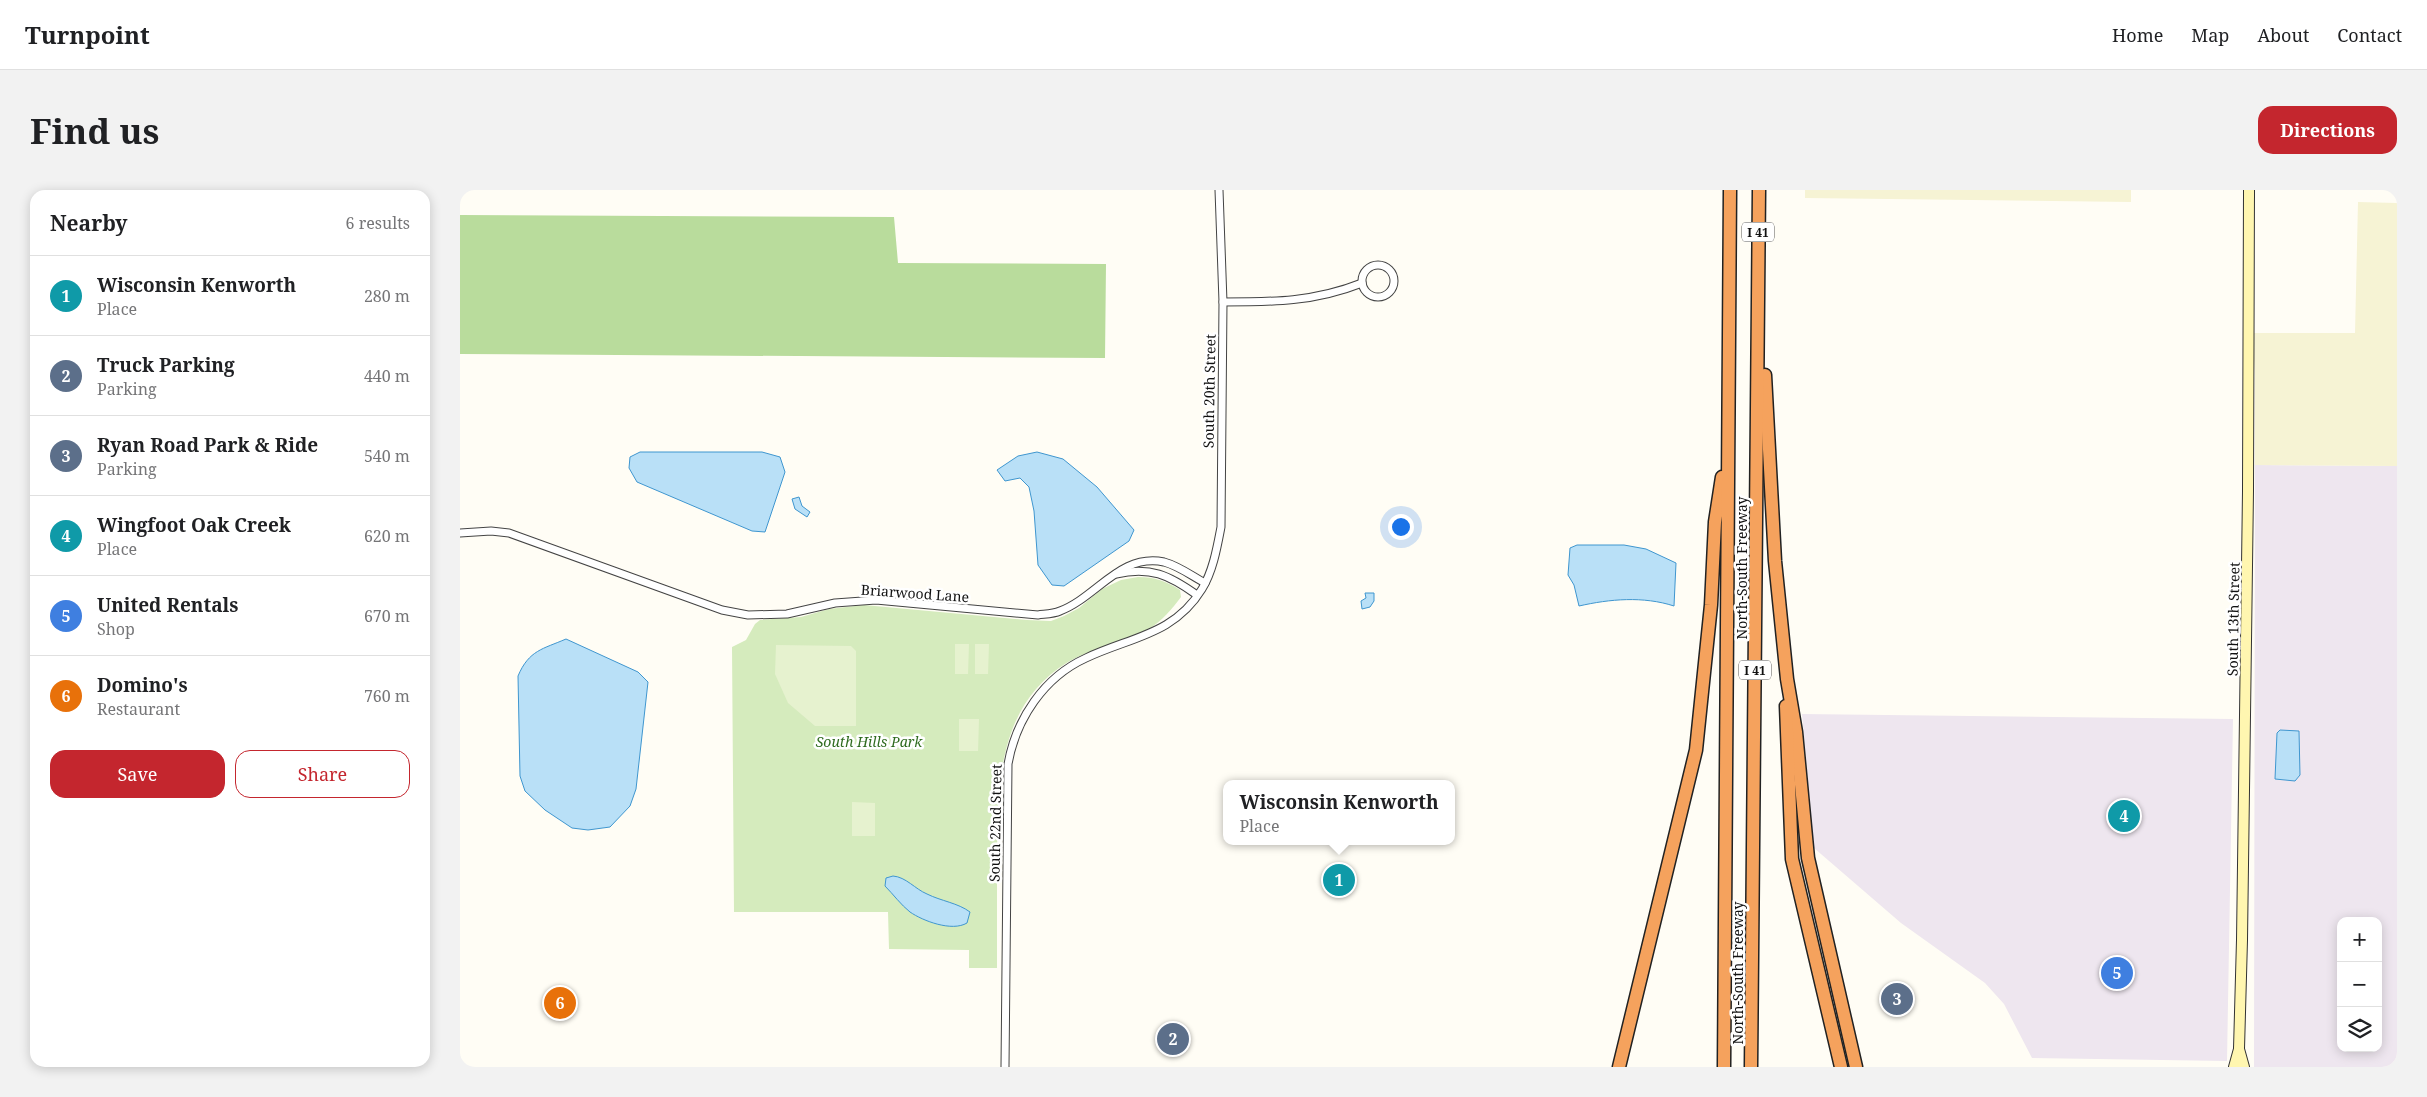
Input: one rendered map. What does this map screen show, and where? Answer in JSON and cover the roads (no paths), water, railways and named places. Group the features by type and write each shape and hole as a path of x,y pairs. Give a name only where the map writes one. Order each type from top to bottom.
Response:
{"highway":[{"name":"North-South Freeway","path":"1724,1067 1730,190"},
{"name":"North-South Freeway","path":"1752,1067 1759,190"},
{"path":"1758,273 1775,560 1786,679 1786,730 1792,859 1841,1067"},
{"path":"1619,1067 1696,750 1711,605 1715,522 1728,428"},
{"path":"1786,679 1796,732 1808,858 1856,1067"}],"street":[{"name":"South 20th Street","path":"1201,589 1217,549 1221,527 1223,302 1219,190"},
{"name":"South 13th Street","path":"2234,1067 2239,1049 2248,491 2249,190"},
{"path":"1376,264 1387,266 1394,274 1395,280 1392,290 1380,297 1370,295 1362,283 1362,278 1367,269 1376,264"},
{"path":"1223,302 1300,300 1314,298 1362,283"},
{"name":"Briarwood Lane","path":"460,530 509,534 722,610 748,614 787,614 835,603 876,600 1038,615 1059,612 1081,600 1124,566 1142,561 1164,562 1184,570 1201,589"},
{"name":"Briarwood Lane","path":"460,533 478,532"},
{"name":"Briarwood Lane","path":"1113,575 1132,571 1156,572 1201,589"},
{"name":"South 22nd Street","path":"1005,1067 1008,764 1020,722 1036,698 1062,673 1088,657 1154,633 1178,616 1201,589"},
{"name":"South 13th Street","path":"2239,1049 2244,1067"}],"water":[{"path":"640,452 762,452 780,457 785,472 765,532 752,531 637,482 629,468 630,457"},
{"path":"1037,452 1063,459 1097,487 1134,530 1129,541 1064,586 1052,585 1038,565 1034,511 1029,487 1020,478 1005,481 997,470 1018,456"},
{"path":"799,497 802,506 810,512 807,517 795,509 792,499"},
{"path":"1577,545 1624,545 1646,549 1676,563 1674,606 1650,601 1626,600 1579,606 1574,585 1568,575 1570,548"},
{"path":"1365,593 1374,593 1374,601 1370,607 1362,609 1361,601 1366,598"},
{"path":"566,639 638,672 648,682 636,789 630,806 610,827 588,830 572,828 545,810 525,791 520,776 518,676 522,667 538,651"},
{"path":"2280,730 2299,731 2300,775 2295,781 2275,779 2277,733"},
{"path":"893,876 902,879 927,894 955,904 970,912 967,923 946,926 922,919 910,912 885,886 886,878"}],"place":[{"name":"Wingfoot Oak Creek","path":"2124,816"},
{"name":"Wisconsin Kenworth","path":"1339,880"},
{"name":"United Rentals","path":"2117,973"},
{"name":"Ryan Road Park & Ride","path":"1897,999"},
{"name":"Domino's","path":"560,1003"},
{"name":"Truck Parking","path":"1173,1039"}],"park label":[{"name":"South Hills Park","path":"869,741"}]}
